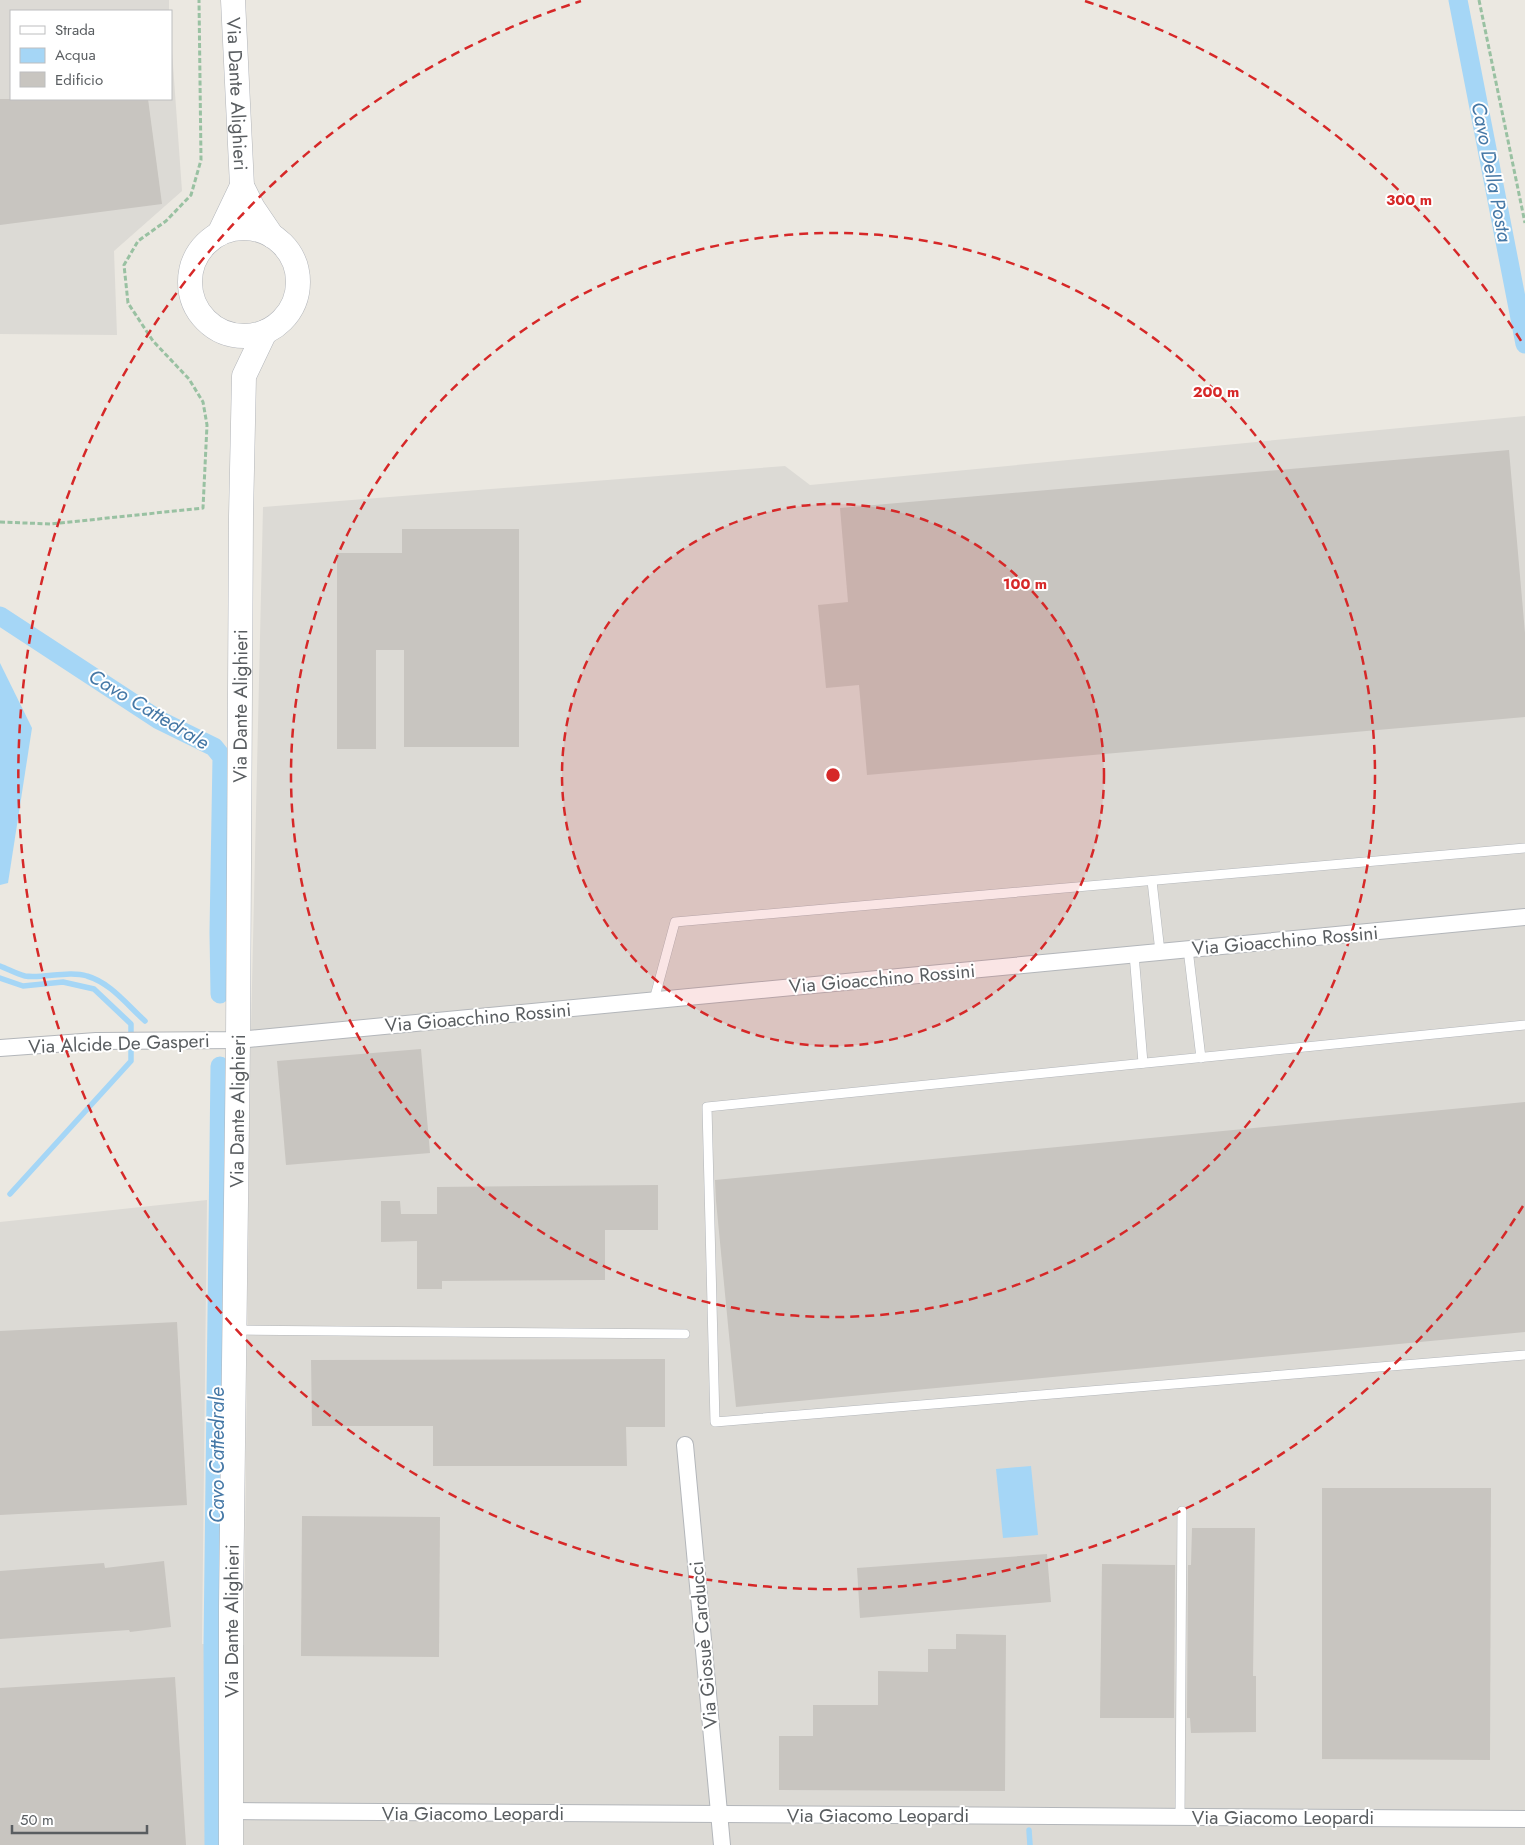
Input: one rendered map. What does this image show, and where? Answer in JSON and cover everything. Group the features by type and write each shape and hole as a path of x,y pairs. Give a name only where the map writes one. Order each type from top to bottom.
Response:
{"main road":[{"name":"Via Dante Alighieri","path":"233,0 242,186 253,208 272,236"},
{"name":"Via Dante Alighieri","path":"219,234 242,186"},
{"path":"248,228 272,236 285,247 294,261 298,290 293,305 284,319 265,332 250,336 226,334 214,328 202,318 192,301 189,283 195,257 208,241 219,234 234,229 248,228"},
{"name":"Via Dante Alighieri","path":"231,1845 231,1607 238,1040 241,516 244,376 265,332"},
{"name":"Via Dante Alighieri","path":"226,334 244,376"}],"street":[{"name":"Via Gioacchino Rossini","path":"238,1040 1525,917"},
{"name":"Via Alcide De Gasperi","path":"0,1048 96,1040 238,1040"},
{"name":"Via Giosuè Carducci","path":"686,1445 722,1845"},
{"name":"Via Giacomo Leopardi","path":"231,1811 1525,1819"}],"lane":[{"path":"654,1000 676,922 1525,848"},
{"path":"1152,881 1160,952"},
{"path":"1188,949 1201,1058"},
{"path":"1134,954 1143,1064"},
{"path":"1525,1025 707,1107 715,1422 1525,1355"},
{"path":"235,1330 685,1334"},
{"path":"1180,1817 1182,1511"}],"path":[{"path":"0,522 52,524 203,508 207,425 203,402 189,379 154,341 128,303 124,265 138,241 166,221 191,195 201,160 198,0"},
{"path":"1479,0 1525,222"}],"shaded area":[{"path":"0,0 169,0 169,10 10,10 10,100 172,100 172,51 182,191 114,251 117,335 0,334"},
{"path":"1525,416 1525,1845 0,1845 0,1222 207,1200 202,1644 244,1645 250,1072 263,507 785,466 810,485"}],"water":[{"path":"0,663 32,728 8,883 0,885"},
{"path":"1031,1466 1038,1535 1003,1538 996,1469"}],"building":[{"path":"0,99 148,100 162,204 0,225"},
{"path":"1509,450 1525,633 1525,717 867,775 859,685 826,688 818,605 848,602 840,508"},
{"path":"402,529 519,529 519,747 404,747 404,650 376,650 376,749 337,749 337,553 402,553"},
{"path":"421,1049 430,1153 286,1165 277,1061"},
{"path":"1525,1102 1525,1332 736,1407 715,1180"},
{"path":"658,1185 658,1230 605,1230 605,1280 442,1281 442,1289 417,1289 417,1241 381,1242 381,1201 400,1201 401,1214 437,1214 437,1187"},
{"path":"177,1322 187,1505 0,1515 0,1331"},
{"path":"665,1359 665,1427 626,1427 627,1466 433,1466 433,1426 312,1426 311,1360"},
{"path":"1322,1488 1491,1488 1490,1760 1322,1759"},
{"path":"302,1516 440,1517 439,1657 301,1656"},
{"path":"1192,1528 1255,1528 1253,1676 1256,1676 1256,1732 1191,1733 1190,1718 1187,1718 1188,1565 1191,1565"},
{"path":"1047,1554 1051,1602 860,1618 857,1568"},
{"path":"164,1561 171,1627 130,1632 129,1630 0,1639 0,1571 104,1563 105,1568"},
{"path":"1102,1564 1175,1565 1174,1718 1100,1718"},
{"path":"956,1634 1006,1635 1005,1791 779,1790 779,1736 813,1736 813,1705 878,1705 878,1671 928,1672 928,1649 956,1649"},
{"path":"175,1677 186,1845 0,1845 0,1688"}],"waterway":[{"name":"Cavo Della Posta","path":"1458,0 1525,344"},
{"name":"Cavo Cattedrale","path":"0,616 159,720 214,747 222,757 219,933 220,994"},
{"path":"0,966 32,977 80,974 96,979 111,989 145,1021"},
{"path":"0,978 23,986 63,982 94,989 131,1024 131,1061 10,1194"},
{"name":"Cavo Cattedrale","path":"214,1845 213,1645 220,1066"},
{"path":"1029,1830 1030,1845"}]}
